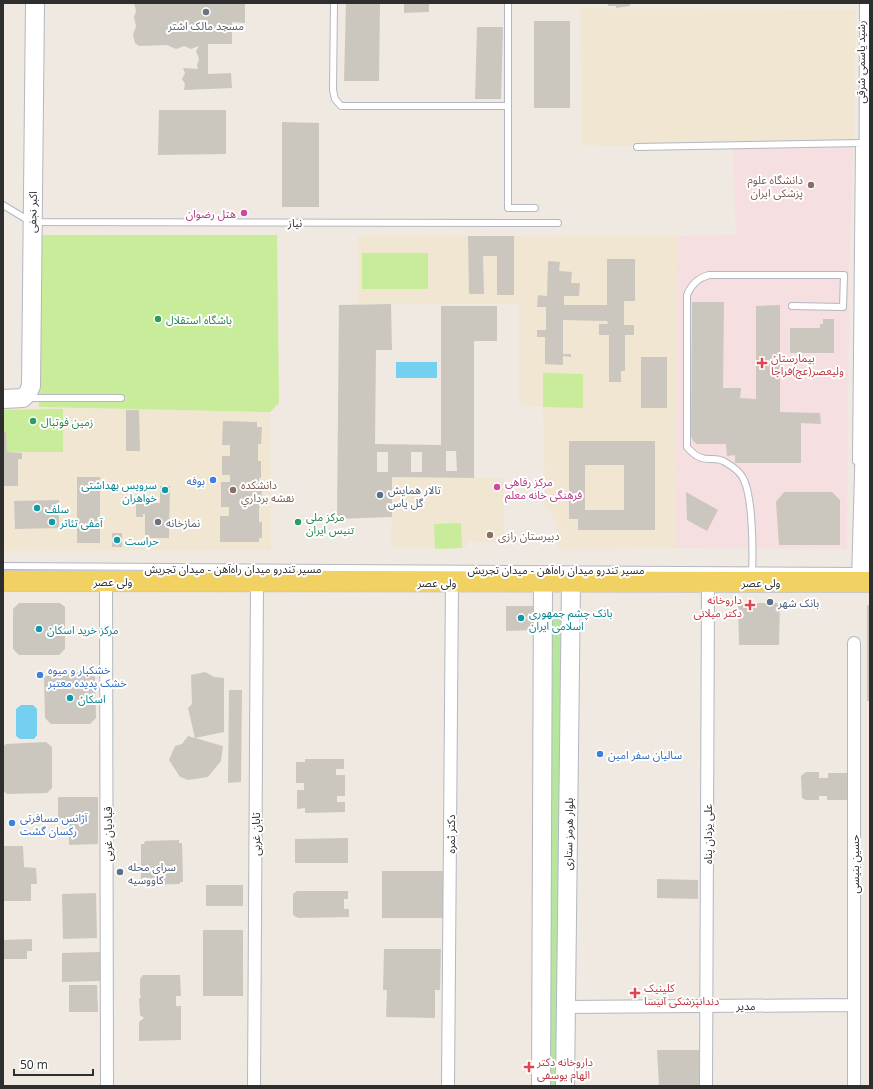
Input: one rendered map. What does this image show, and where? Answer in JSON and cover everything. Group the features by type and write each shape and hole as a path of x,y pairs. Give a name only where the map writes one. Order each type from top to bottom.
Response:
{"main road":[{"name":"ولی عصر","path":"3,581 708,582 751,576 866,576"}],"street":[{"name":"اکبر نجفی","path":"23,398 28,393 31,386 31,222 35,3"},
{"name":"رشید یاسمی شرقی","path":"860,3 860,113 864,143"},
{"name":"رشید یاسمی شرقی","path":"866,576 869,331 864,143 869,3"},
{"path":"3,399 23,398"},
{"name":"قبادیان غربی","path":"106,581 107,1086"},
{"name":"تابان غربی","path":"254,1086 257,582"},
{"name":"دکتر ثمره","path":"448,1086 452,582"},
{"path":"541,1086 543,582"},
{"name":"بلوار هرمز ستاری","path":"565,1086 571,582"},
{"name":"علی یزدان پناه","path":"706,1086 708,582"},
{"path":"543,611 556,606 563,607 570,612"},
{"name":"حسین بنیسی","path":"854,643 854,1086"},
{"name":"مدیر","path":"565,1006 854,1004"}],"lane":[{"path":"334,3 333,90 335,99 341,106 508,106"},
{"path":"508,3 508,208 535,208"},
{"path":"637,147 864,143 856,466"},
{"path":"3,205 31,222"},
{"name":"نیاز","path":"31,222 558,223"},
{"path":"751,576 748,490 743,477 724,461 704,459 694,455 687,447 687,295 689,289 695,283 702,277 709,275 844,275 843,307 792,306"},
{"path":"23,398 121,398"},
{"name":"مسیر تندرو میدان راه‌آهن - میدان تجریش","path":"3,566 751,576"}],"shaded area":[{"path":"580,8 856,10 853,148 582,145"},
{"name":"بیمارستان ولیعصر(عج)فراجا","path":"733,147 853,148 849,269 847,549 676,548 677,236 736,235"},
{"path":"358,236 677,236 676,548 558,549 558,531 552,514 545,505 543,407 519,404 519,304 358,304"},
{"path":"3,407 270,412 271,550 3,551"},
{"path":"392,477 504,478 504,543 467,541 466,548 391,548"}],"green space":[{"name":"باشگاه استقلال","path":"38,235 277,235 279,403 270,412 39,407"},
{"path":"362,253 428,253 428,289 362,289"},
{"path":"543,373 583,374 583,408 543,407"},
{"name":"زمین فوتبال","path":"63,409 63,452 7,452 6,433 3,432 3,410"},
{"path":"461,523 462,548 435,549 434,524"},
{"path":"558,611 561,615 556,1086 549,1086 551,614"}],"water":[{"path":"396,362 437,362 437,378 396,378"},
{"path":"21,705 33,705 37,709 37,735 34,739 20,739 16,736 16,709"}],"building":[{"path":"134,3 245,3 245,23 232,22 232,44 208,44 208,74 231,73 232,88 184,90 185,84 182,79 185,73 183,68 198,69 197,65 199,59 196,51 199,46 191,49 184,46 176,49 167,45 139,46 135,43 133,35 136,26 134,17 136,11"},
{"path":"346,3 380,3 379,81 344,81"},
{"path":"404,3 429,3 429,12 404,13"},
{"path":"608,3 630,3 630,6 616,8 616,6 608,6"},
{"path":"534,21 570,21 570,108 534,108"},
{"path":"477,27 503,27 501,99 475,99"},
{"path":"159,110 226,110 226,154 158,155"},
{"path":"282,122 319,123 319,207 282,207"},
{"path":"468,236 514,236 514,295 497,295 497,256 483,256 484,294 469,294"},
{"path":"607,259 635,259 635,301 624,301 624,325 634,325 634,335 625,335 625,371 621,371 621,382 609,382 609,335 599,335 599,324 608,324 607,321 563,320 563,354 571,354 571,357 563,356 563,365 545,364 545,337 537,337 537,330 546,330 546,307 537,307 538,295 547,296 548,261 560,262 559,271 572,272 571,283 580,283 579,296 564,296 564,305 607,305"},
{"path":"692,302 724,302 723,388 741,388 740,398 756,399 756,306 780,305 780,412 820,413 821,424 801,423 801,463 735,463 735,455 727,456 726,444 697,444 693,441 691,435"},
{"path":"391,304 392,350 376,350 375,444 441,445 441,306 497,306 497,341 474,341 474,478 392,477 392,517 337,519 339,305","holes":["446,451 456,451 457,471 446,471","377,452 388,452 388,472 377,472","411,452 422,452 422,472 411,472"]},
{"path":"823,319 834,319 834,353 790,353 790,328 820,328 820,324 823,324"},
{"path":"641,357 667,357 667,408 641,408"},
{"path":"126,410 139,410 140,451 126,451"},
{"path":"223,421 257,422 257,427 262,427 261,444 258,444 258,461 261,461 261,478 259,478 259,485 262,486 261,507 259,507 259,522 262,522 262,538 259,538 259,542 220,542 220,516 229,516 229,507 221,507 221,482 230,482 230,475 222,475 222,456 230,456 230,445 222,445"},
{"path":"3,432 6,432 7,452 22,453 22,459 18,459 18,486 3,486"},
{"path":"569,441 655,441 655,530 578,530 578,519 569,519","holes":["585,465 624,465 624,510 585,510"]},
{"path":"77,477 100,477 100,543 77,543"},
{"name":"نمازخانه","path":"160,486 170,486 169,538 145,538 145,514 143,514 143,517 136,517 136,503 160,503"},
{"path":"686,492 718,510 707,531 687,520"},
{"path":"784,492 832,492 840,500 840,545 779,545 776,502"},
{"name":"سلف","path":"59,500 59,528 15,529 14,501"},
{"name":"حراست","path":"112,533 122,533 122,547 112,547"},
{"name":"مرکز خرید اسکان","path":"19,603 60,603 65,607 65,649 59,655 19,655 13,649 13,609"},
{"path":"738,603 780,603 779,645 739,645"},
{"path":"867,605 870,605 870,701 867,701"},
{"name":"بانک چشم جمهوری اسلامی ایران","path":"506,606 536,606 536,630 506,631"},
{"name":"اسکان","path":"90,672 95,677 96,718 90,724 51,724 45,718 44,678 51,673"},
{"path":"205,672 214,677 224,678 224,732 195,738 188,708 192,704 191,675"},
{"path":"229,690 242,690 241,782 228,783"},
{"path":"188,736 223,746 221,761 208,777 188,780 180,777 169,760 175,746 182,744"},
{"path":"46,742 52,747 52,788 47,793 7,794 3,791 3,747 6,744"},
{"path":"305,759 344,759 344,769 336,769 336,775 345,775 345,796 337,796 337,802 345,802 345,812 305,813 305,808 297,809 297,790 304,790 304,783 296,783 296,762 305,762"},
{"path":"806,772 819,772 819,778 828,778 828,773 847,773 847,800 827,800 827,796 819,796 819,800 806,800 802,798 801,776"},
{"path":"58,797 98,797 98,844 69,845 69,822 61,822 58,818"},
{"path":"348,838 348,863 295,863 295,839"},
{"path":"179,840 179,843 182,843 183,882 180,882 180,884 144,885 144,882 141,882 141,844 144,844 145,841"},
{"path":"3,846 23,846 24,867 36,868 37,884 31,884 31,901 3,901"},
{"path":"382,871 443,871 443,918 382,918"},
{"path":"657,879 698,880 698,899 657,898"},
{"path":"206,885 243,885 243,906 206,906"},
{"path":"297,891 348,891 348,899 344,899 344,909 349,909 349,917 298,918 293,915 293,894"},
{"path":"96,893 97,938 63,939 62,894"},
{"path":"203,930 243,930 243,996 203,996"},
{"path":"32,939 32,951 27,951 27,959 3,959 3,940"},
{"path":"384,949 441,949 440,990 435,990 435,1018 386,1017 387,990 383,990"},
{"path":"100,952 100,981 62,982 62,953"},
{"path":"143,975 180,975 181,996 176,996 176,1006 181,1006 181,1040 139,1041 139,1022 144,1018 140,1015 139,999 141,997 140,979"},
{"path":"69,985 97,985 98,1012 69,1012"},
{"path":"657,1050 699,1050 699,1086 659,1086"}],"place":[{"name":"مسجد مالک اشتر","path":"206,12"},
{"name":"دانشگاه علوم پزشکی ایران","path":"811,185"},
{"name":"هتل رضوان","path":"244,213"},
{"name":"باشگاه استقلال","path":"158,319"},
{"name":"بیمارستان ولیعصر(عج)فراجا","path":"762,363"},
{"name":"زمین فوتبال","path":"33,421"},
{"name":"بوفه","path":"213,480"},
{"name":"مرکز رفاهی فرهنگی خانه معلم","path":"497,487"},
{"name":"سرویس بهداشتی خواهران","path":"165,490"},
{"name":"دانشكده نقشه برداري","path":"233,490"},
{"name":"تالار همایش گل یاس","path":"380,495"},
{"name":"سلف","path":"37,508"},
{"name":"آمفی تئاتر","path":"52,522"},
{"name":"نمازخانه","path":"158,522"},
{"name":"مرکز ملی تنیس ایران","path":"298,522"},
{"name":"دبیرستان رازی","path":"490,535"},
{"name":"حراست","path":"117,540"},
{"name":"بانک شهر","path":"770,602"},
{"name":"داروخانه دکتر میلانی","path":"750,605"},
{"name":"بانک چشم جمهوری اسلامی ایران","path":"521,618"},
{"name":"مرکز خرید اسکان","path":"39,629"},
{"name":"خشکبار و میوه خشک پدیده معتبر","path":"40,675"},
{"name":"اسکان","path":"70,698"},
{"name":"سالیان سفر امین","path":"600,754"},
{"name":"آژانس مسافرتی رکسان گشت","path":"12,823"},
{"name":"سرای محله کاووسیه","path":"120,872"},
{"name":"کلینیک دندانپزشکی آنیسا","path":"635,993"},
{"name":"داروخانه دکتر الهام یوسفی","path":"529,1067"}]}
